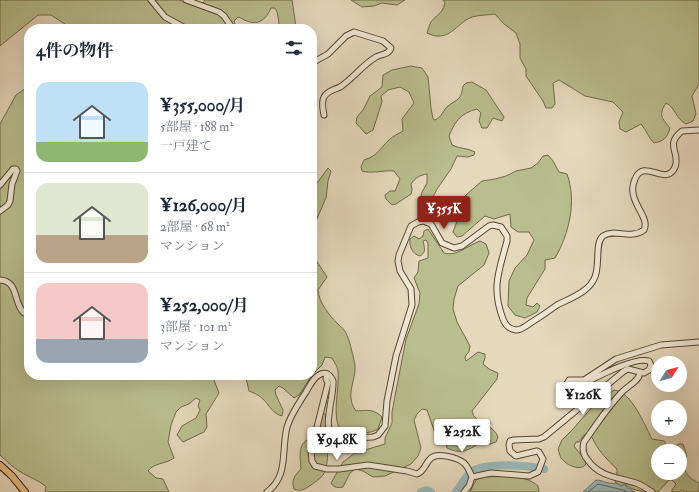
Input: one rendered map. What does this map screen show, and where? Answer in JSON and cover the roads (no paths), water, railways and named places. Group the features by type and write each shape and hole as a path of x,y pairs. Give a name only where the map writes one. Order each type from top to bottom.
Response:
{"main road":[{"path":"0,465 12,476 25,492"}],"street":[{"path":"151,0 165,16 179,24"},
{"path":"186,0 219,12 230,24"},
{"path":"317,60 328,54 346,36 354,32 383,41 391,48 387,53 375,57 363,65 339,87 328,92 322,102 324,115"},
{"path":"317,376 320,374 327,374 332,377 333,381 329,415 330,433 333,441 340,444 354,438 368,438 378,435 385,426 387,401 396,356 411,310 411,289 400,271 398,261 411,226 423,221 431,224 442,243 454,248 462,246 489,226 493,225 501,227 507,236 507,241 497,280 496,294 498,306 504,322 508,327 513,330 522,329 558,305 581,293 590,285 597,272 599,243 602,236 609,233 637,235 644,230 646,222 634,202 634,180 637,175 645,170 661,175 670,173 675,169 677,161 673,143 675,138 682,131 699,130"},
{"path":"0,184 14,169 16,169 17,171 12,184 10,202 0,211"},
{"path":"0,280 6,281 14,288 18,306 24,313"},
{"path":"472,477 491,473 529,476 538,472 543,459 539,452 537,451 516,456 510,451 510,441 539,439 544,437 628,368 644,373 649,370 651,365 648,361 644,360 631,362 572,389 569,389 567,386 567,382 569,380 581,381 587,379 616,359 661,345 699,342"},
{"path":"640,373 639,378 621,392 604,411 584,442 583,452 596,470 615,478 638,483 652,492"},
{"path":"327,374 326,379 328,383 312,451 312,461 316,466 339,470 368,465 417,474 424,469 431,458 436,455 442,455 463,462 472,477 469,486 464,492"},
{"path":"267,492 275,485 282,472 287,427 296,407 314,380"}],"water":[{"path":"596,480 616,483 621,486 625,484 626,487 635,492 583,492"}],"waterway":[{"path":"456,492 467,476 476,469 511,465 544,469"},
{"path":"421,492 427,490 431,492"}]}
